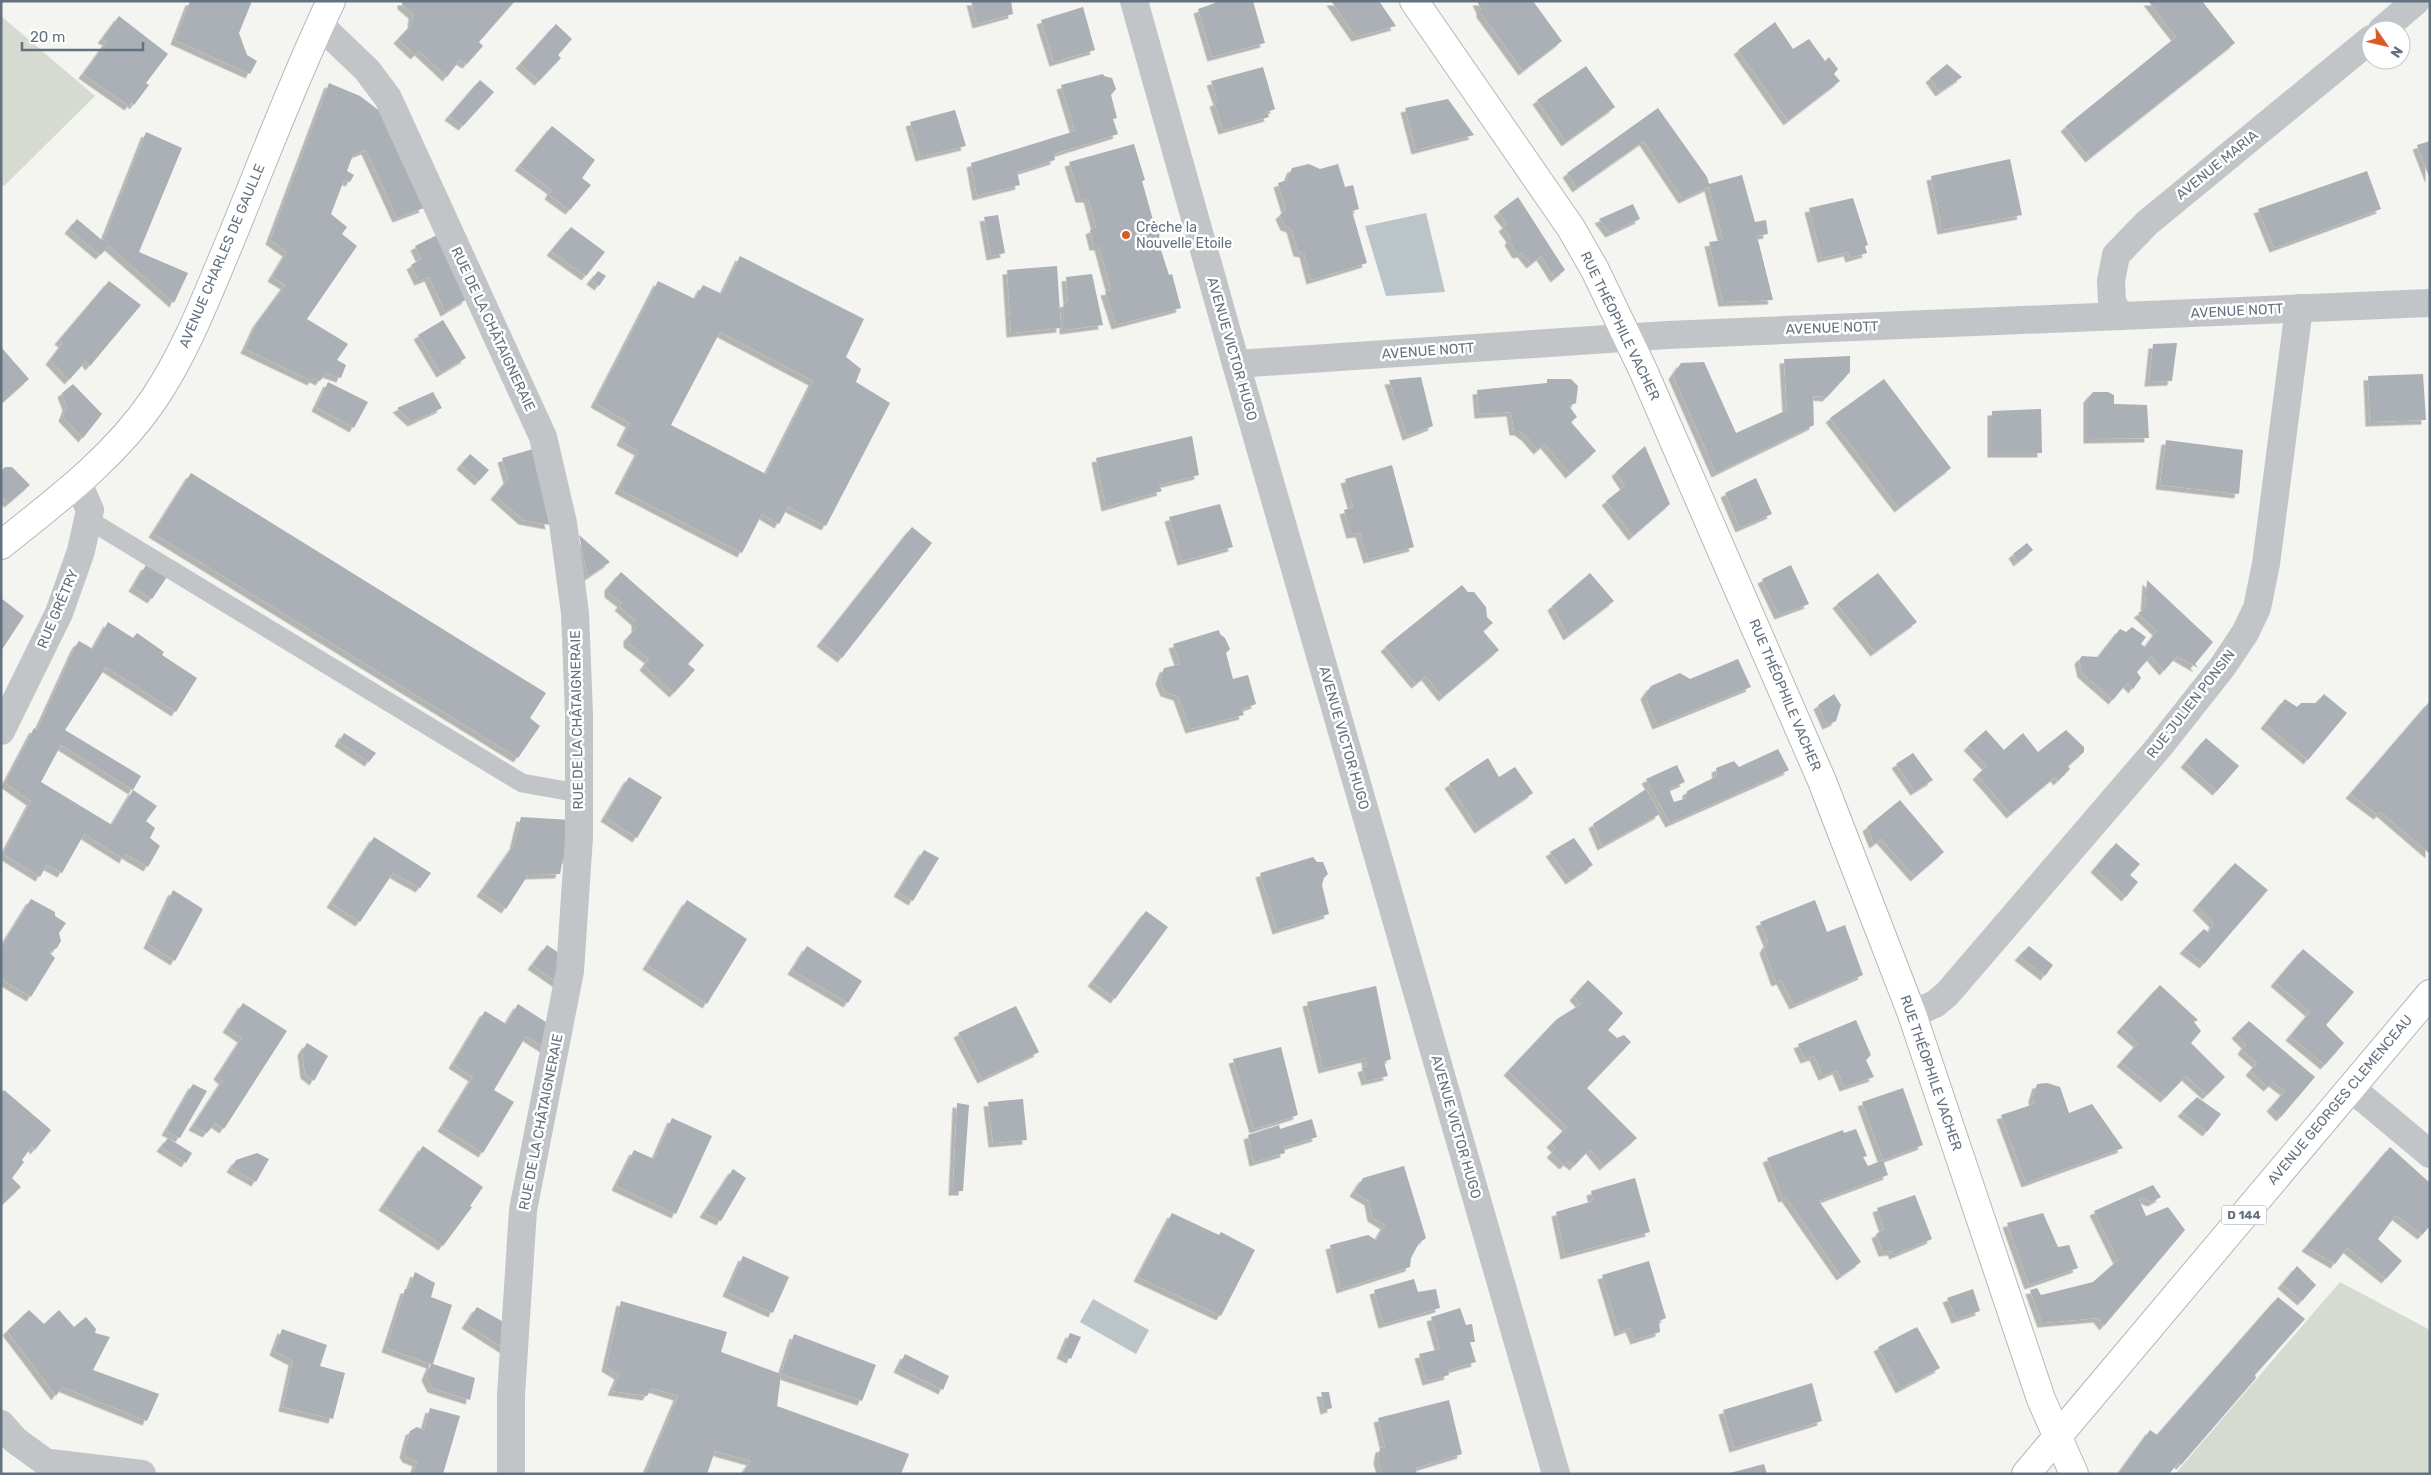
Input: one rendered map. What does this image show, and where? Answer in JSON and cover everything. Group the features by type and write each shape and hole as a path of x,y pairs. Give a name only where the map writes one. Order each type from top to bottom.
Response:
{"main road":[{"name":"RUE THÉOPHILE VACHER","path":"1414,1 1571,228 1595,270 1628,338 1822,781 1912,1014 2041,1399 2074,1474"},
{"name":"AVENUE CHARLES DE GAULLE","path":"1,545 78,483 132,428 154,399 175,364 198,318 325,13"},
{"name":"AVENUE GEORGES CLEMENCEAU","path":"2026,1474 2430,994"}],"street":[{"name":"AVENUE VICTOR HUGO","path":"1134,1 1236,364 1556,1474"},
{"path":"2394,20 2416,1"},
{"name":"RUE DE LA CHÂTAIGNERAIE","path":"325,13 388,98 543,437 563,524 575,613 578,837 570,971 523,1210 511,1395 510,1474"},
{"name":"AVENUE MARIA","path":"2120,316 2112,302 2111,281 2116,255 2147,223 2361,47"},
{"name":"AVENUE NOTT","path":"1236,364 1628,338 2430,303"},
{"name":"RUE JULIEN PONSIN","path":"1912,1014 1935,1004 1947,994 2159,747 2223,666 2245,633 2257,608 2266,564 2298,308"},
{"name":"RUE GRÉTRY","path":"1,731 70,585 89,520 89,504 78,483"},
{"path":"2351,1088 2430,1154"},
{"path":"6,1436 56,1468 142,1474"}],"lane":[{"path":"89,520 522,783 578,793"}],"shaded area":[{"path":"1,16 95,96 4,186 1,184"},
{"path":"1426,213 1445,292 1386,296 1365,226"},
{"path":"2340,1282 2430,1330 2430,1474 2175,1474"},
{"path":"1093,1299 1149,1330 1136,1354 1080,1322"}],"building":[{"path":"190,1 252,1 239,33 247,55 257,61 250,74 175,40"},
{"path":"402,1 515,1 479,42 483,46 467,64 460,60 447,77 419,51 415,55 398,39 412,24 413,14 402,5"},
{"path":"971,1 1011,1 1013,14 977,24"},
{"path":"1215,1 1253,1 1265,43 1212,57 1198,9 1215,3"},
{"path":"1331,1 1379,1 1396,26 1356,37"},
{"path":"1477,1 1533,1 1562,41 1523,71 1481,13"},
{"path":"2148,1 2202,1 2235,43 2090,158 2065,127 2176,37"},
{"path":"1083,7 1095,50 1054,62 1041,20"},
{"path":"119,16 168,54 146,83 149,85 134,105 132,102 129,106 83,74 107,41 102,39"},
{"path":"1775,22 1793,49 1809,39 1825,61 1829,57 1838,69 1834,74 1840,81 1788,121 1738,50"},
{"path":"556,24 572,39 558,55 561,58 539,81 520,64"},
{"path":"1947,64 1962,77 1940,92 1930,78"},
{"path":"1586,66 1615,107 1566,142 1537,100"},
{"path":"1263,67 1275,109 1267,112 1269,117 1223,130 1214,102 1218,101 1211,81"},
{"path":"1103,74 1112,78 1116,89 1111,95 1117,118 1113,119 1118,134 1054,154 1055,160 1017,172 1020,185 977,196 971,163 1075,131 1061,85"},
{"path":"480,80 494,92 463,126 449,116"},
{"path":"329,83 360,96 381,112 424,208 397,218 366,150 353,155 347,171 354,175 350,182 344,180 331,214 347,227 342,234 357,246 307,319 348,344 337,360 346,365 341,378 326,373 320,381 314,378 312,381 245,349 257,323 285,285 272,277 287,252 270,240"},
{"path":"1448,99 1474,135 1416,150 1405,108"},
{"path":"1658,108 1707,177 1709,184 1742,175 1755,222 1766,220 1768,234 1757,236 1773,300 1723,302 1709,242 1723,240 1709,187 1683,199 1644,141 1577,188 1567,173"},
{"path":"955,110 966,146 920,157 910,122"},
{"path":"552,126 595,160 582,178 591,185 570,210 549,195 552,190 519,166"},
{"path":"146,132 182,148 139,252 188,273 174,303 109,246 100,255 69,229 77,219 103,241"},
{"path":"2430,141 2430,179 2417,145"},
{"name":"Crèche la Nouvelle Etoile","path":"1134,144 1145,180 1142,181 1155,227 1159,230 1160,247 1169,275 1172,274 1181,308 1116,325 1105,291 1111,290 1099,246 1094,246 1090,230 1096,227 1088,198 1080,198 1069,162"},
{"path":"2010,159 2022,215 1942,230 1931,176"},
{"path":"1309,164 1320,169 1338,164 1345,187 1353,185 1359,209 1352,211 1367,263 1311,280 1304,253 1298,252 1291,228 1285,226 1280,215 1286,209 1278,183 1287,180 1292,168"},
{"path":"2367,171 2381,209 2274,248 2258,209"},
{"path":"1518,197 1565,270 1555,278 1541,256 1531,264 1522,253 1517,254 1509,241 1511,238 1503,227 1507,224 1498,212"},
{"path":"1853,198 1868,245 1865,246 1867,253 1850,258 1848,252 1822,258 1809,208"},
{"path":"1633,204 1640,219 1610,233 1599,219"},
{"path":"998,215 1005,253 991,256 984,217"},
{"path":"571,227 605,252 586,276 551,251"},
{"path":"437,235 467,299 445,312 429,277 419,281 411,265 421,259 415,246"},
{"path":"740,256 864,319 846,357 861,369 856,382 890,403 826,526 788,507 779,524 762,514 742,553 619,489 639,451 621,441 630,423 595,403 658,281 695,299 703,285 722,294","holes":["720,332 813,381 766,474 671,425"]},
{"path":"1057,266 1061,328 1011,333 1007,270"},
{"path":"598,271 606,276 599,286 591,280"},
{"path":"1092,274 1103,325 1064,330 1064,303 1068,302 1066,277"},
{"path":"109,281 141,305 90,366 86,361 69,380 50,360 63,343 59,340"},
{"path":"443,320 466,358 441,373 418,335"},
{"path":"2177,343 2172,381 2149,382 2153,344"},
{"path":"1,347 29,379 1,404"},
{"path":"1850,356 1850,372 1827,397 1813,396 1814,425 1716,473 1673,375 1681,363 1704,362 1736,433 1787,410 1784,359"},
{"path":"2423,374 2426,420 2370,422 2368,376"},
{"path":"1421,377 1433,426 1407,436 1389,380"},
{"path":"1547,379 1571,379 1578,386 1576,403 1569,406 1577,417 1571,422 1596,451 1570,474 1545,444 1538,450 1527,437 1519,431 1514,431 1511,412 1479,414 1477,390 1547,383"},
{"path":"1884,379 1951,468 1899,508 1830,418"},
{"path":"328,382 368,402 354,428 316,407"},
{"path":"73,384 102,414 83,438 63,417 67,406 62,393"},
{"path":"433,392 442,408 412,422 397,408"},
{"path":"2093,392 2108,392 2114,395 2114,404 2147,405 2149,438 2088,439 2088,398"},
{"path":"2041,409 2042,453 1992,453 1992,411"},
{"path":"1192,436 1199,475 1159,485 1162,491 1106,507 1096,458"},
{"path":"2166,440 2243,450 2239,494 2160,485"},
{"path":"1645,446 1670,504 1633,536 1606,501 1625,486 1616,472"},
{"path":"533,449 550,525 523,520 495,495 508,479 502,458"},
{"path":"470,454 489,470 479,481 461,465"},
{"path":"1392,465 1414,547 1368,559 1360,533 1351,534 1344,510 1353,507 1345,479"},
{"path":"5,467 12,467 30,485 9,503 1,496 1,471"},
{"path":"191,473 546,693 530,718 540,726 518,758 153,533"},
{"path":"1756,478 1772,514 1740,528 1725,493"},
{"path":"1220,504 1233,547 1182,561 1169,517"},
{"path":"912,527 932,543 842,658 821,642"},
{"path":"579,535 610,562 588,577"},
{"path":"2027,543 2033,550 2018,562 2013,554"},
{"path":"146,565 167,577 152,599 133,587"},
{"path":"1791,565 1809,604 1779,615 1762,579"},
{"path":"621,572 704,645 688,664 695,670 674,693 644,666 649,659 628,643 628,637 636,628 636,621 619,606 622,603 609,593 609,586"},
{"path":"1590,573 1614,601 1568,636 1552,606"},
{"path":"1878,573 1917,622 1875,652 1837,604"},
{"path":"2147,580 2213,642 2195,664 2198,668 2177,656 2164,671 2151,656 2137,672 2141,678 2133,689 2127,683 2113,700 2082,673 2079,660 2082,656 2098,657 2120,629 2126,632 2132,627 2146,637 2141,644 2145,647 2157,631 2138,613 2145,609"},
{"path":"1462,585 1468,592 1474,592 1486,607 1487,617 1493,623 1483,631 1499,650 1443,697 1426,676 1416,684 1385,647"},
{"path":"1,598 24,616 1,651"},
{"path":"108,622 133,638 137,633 164,652 162,655 197,678 176,712 106,667 65,730 141,776 133,790 157,806 146,821 155,828 150,838 160,846 148,867 126,854 124,859 84,834 62,873 47,865 40,877 3,854 31,801 5,783 34,728 37,730 75,647 79,641 93,649","holes":["61,745 133,790 112,825 41,782"]},
{"path":"1219,630 1230,649 1226,653 1233,679 1248,675 1256,704 1242,709 1244,715 1190,729 1178,696 1165,692 1160,680 1164,668 1180,664 1173,644"},
{"path":"1738,659 1751,687 1657,725 1645,695 1651,686 1680,673 1690,679"},
{"path":"1834,694 1841,705 1836,721 1827,725 1818,705"},
{"path":"2324,694 2347,713 2308,760 2265,724 2285,699 2297,707 2301,703 2316,703"},
{"path":"2430,701 2430,854 2381,812 2378,815 2350,794"},
{"path":"1986,730 2004,750 2023,733 2038,752 2066,730 2084,747 2084,752 2068,766 2070,769 2058,781 2055,777 2011,814 1977,775 1987,766 1968,746"},
{"path":"344,733 376,753 369,762 339,742"},
{"path":"2206,738 2239,766 2217,791 2185,763"},
{"path":"1778,749 1789,770 1670,823 1646,779 1677,765 1685,782 1669,789 1674,802 1687,798 1687,791 1717,776 1716,768 1734,761 1739,767"},
{"path":"1913,753 1933,780 1915,791 1896,764"},
{"path":"1488,758 1499,777 1515,767 1533,793 1479,829 1449,784"},
{"path":"629,777 662,797 637,838 605,817"},
{"path":"1646,789 1660,814 1602,846 1593,824"},
{"path":"1900,800 1944,852 1915,877 1881,839 1874,844 1867,827"},
{"path":"521,817 571,820 569,859 563,858 560,874 528,875 506,909 481,892 514,845"},
{"path":"374,837 431,873 420,888 393,873 360,922 331,903"},
{"path":"1574,838 1593,865 1570,880 1550,852"},
{"path":"2116,843 2140,864 2130,875 2138,882 2126,897 2095,868"},
{"path":"924,850 939,858 913,901 898,892"},
{"path":"1313,857 1317,862 1323,862 1328,874 1324,878 1322,885 1329,914 1277,930 1260,873"},
{"path":"2235,863 2268,890 2204,964 2184,949 2204,929 2209,933 2214,923 2197,906"},
{"path":"173,890 203,909 175,961 148,944"},
{"path":"31,899 55,912 55,916 66,923 59,933 61,941 57,948 49,952 55,958 31,997 1,979 1,947"},
{"path":"687,900 747,939 707,1004 647,965"},
{"path":"1815,900 1827,932 1845,925 1863,975 1794,1005 1781,980 1776,982 1764,949 1768,942 1760,922"},
{"path":"1146,911 1168,927 1115,999 1092,982"},
{"path":"547,945 562,955 558,983 532,965"},
{"path":"807,946 862,981 848,1003 792,970"},
{"path":"2029,946 2053,965 2045,976 2019,956"},
{"path":"2303,949 2354,992 2326,1025 2344,1043 2325,1065 2290,1036 2310,1012 2275,982"},
{"path":"1588,980 1623,1013 1608,1030 1617,1038 1624,1035 1631,1042 1587,1088 1637,1138 1604,1166 1590,1149 1574,1166 1568,1161 1564,1165 1551,1153 1556,1148 1551,1143 1567,1127 1508,1071 1557,1019 1581,1004 1574,996"},
{"path":"2160,985 2198,1020 2194,1022 2201,1031 2191,1043 2225,1077 2207,1095 2186,1076 2165,1098 2121,1062 2138,1043 2121,1028"},
{"path":"1376,986 1391,1059 1384,1062 1388,1076 1366,1081 1362,1068 1367,1066 1366,1058 1323,1069 1307,1002"},
{"path":"243,1003 287,1031 224,1129 215,1123 207,1133 193,1126 223,1080 218,1075 242,1038 227,1028"},
{"path":"518,1004 552,1026 548,1050 526,1036 494,1090 514,1102 483,1153 442,1127 473,1077 453,1064 485,1011 506,1024"},
{"path":"1016,1006 1039,1052 982,1079 958,1033"},
{"path":"1856,1020 1871,1055 1866,1060 1874,1077 1844,1087 1837,1070 1823,1076 1814,1056 1805,1059 1798,1044"},
{"path":"2249,1021 2315,1077 2281,1117 2271,1107 2285,1091 2273,1082 2268,1087 2250,1071 2257,1063 2242,1050 2246,1044 2236,1034"},
{"path":"307,1043 328,1056 314,1081 305,1074 302,1051"},
{"path":"1281,1047 1298,1115 1254,1129 1233,1059"},
{"path":"2047,1083 2060,1087 2069,1113 2092,1104 2123,1148 2026,1183 2001,1115 2034,1104 2033,1097 2037,1084"},
{"path":"193,1084 207,1091 180,1138 166,1131"},
{"path":"1903,1088 1923,1145 1883,1160 1862,1102"},
{"path":"4,1090 51,1130 35,1150 32,1146 22,1160 24,1162 12,1178 21,1187 1,1206 1,1093"},
{"path":"2197,1097 2221,1114 2207,1132 2182,1112"},
{"path":"1023,1099 1027,1140 993,1143 988,1102"},
{"path":"957,1103 969,1105 963,1191 953,1191"},
{"path":"672,1118 712,1136 676,1214 616,1186 634,1150 654,1159"},
{"path":"1312,1119 1317,1137 1284,1147 1285,1153 1254,1162 1248,1135 1279,1125 1280,1129"},
{"path":"1856,1129 1867,1156 1863,1157 1868,1166 1883,1160 1888,1175 1819,1201 1861,1262 1841,1276 1786,1197 1783,1198 1767,1158 1843,1130 1844,1133"},
{"path":"168,1138 192,1153 186,1163 161,1147"},
{"path":"423,1146 483,1187 470,1206 472,1207 443,1246 383,1206"},
{"path":"2390,1147 2430,1183 2430,1226 2422,1235 2396,1215 2378,1239 2402,1261 2386,1279 2347,1248 2335,1264 2306,1247"},
{"path":"257,1153 269,1159 256,1182 231,1168 236,1160"},
{"path":"1404,1166 1426,1238 1419,1243 1411,1258 1410,1267 1341,1289 1330,1245 1368,1235 1376,1240 1385,1225 1372,1217 1369,1201 1354,1192 1363,1178"},
{"path":"733,1169 746,1178 721,1221 704,1213"},
{"path":"1635,1178 1650,1232 1565,1255 1556,1212 1593,1201 1591,1191"},
{"path":"2153,1185 2161,1197 2152,1202 2142,1198 2139,1200 2146,1216 2168,1207 2185,1230 2104,1326 2098,1318 2042,1323 2030,1290 2037,1288 2041,1295 2093,1282 2118,1260 2094,1211"},
{"path":"1915,1195 1932,1239 1894,1255 1892,1251 1883,1252 1876,1234 1884,1229 1877,1208"},
{"path":"1172,1213 1219,1235 1221,1232 1255,1250 1221,1316 1138,1277"},
{"path":"2043,1213 2058,1247 2069,1245 2078,1268 2029,1285 2007,1223"},
{"path":"743,1256 789,1277 773,1313 727,1292"},
{"path":"1649,1261 1666,1318 1659,1321 1660,1332 1635,1340 1630,1328 1619,1332 1602,1275"},
{"path":"2297,1266 2316,1285 2302,1301 2282,1284"},
{"path":"415,1272 435,1283 431,1297 452,1305 433,1364 475,1378 470,1400 432,1388 426,1376 431,1364 386,1348 405,1289 409,1289"},
{"path":"1414,1279 1418,1292 1436,1289 1440,1308 1383,1324 1374,1290"},
{"path":"1973,1289 1980,1311 1956,1319 1947,1298"},
{"path":"2278,1297 2305,1319 2255,1375 2256,1378 2181,1465 2178,1463 2169,1474 2118,1474 2150,1430 2157,1435"},
{"path":"621,1301 727,1332 721,1352 781,1374 777,1406 909,1454 901,1474 742,1474 751,1461 715,1451 707,1474 645,1474 678,1396 652,1388 647,1396 612,1391 619,1375 606,1367"},
{"path":"477,1307 507,1324 505,1349 466,1324"},
{"path":"1460,1308 1466,1325 1472,1324 1475,1342 1470,1342 1476,1362 1448,1370 1449,1375 1427,1381 1419,1354 1440,1349 1431,1317"},
{"path":"29,1310 44,1324 59,1310 74,1327 86,1317 96,1329 95,1333 110,1337 93,1370 159,1394 147,1421 62,1387 56,1396 7,1331"},
{"path":"1917,1327 1940,1368 1900,1389 1878,1347"},
{"path":"282,1329 327,1345 320,1366 345,1373 333,1419 283,1407 293,1361 274,1351"},
{"path":"1070,1333 1081,1337 1071,1359 1061,1354"},
{"path":"794,1334 876,1365 862,1401 781,1374"},
{"path":"905,1354 949,1376 943,1390 898,1368"},
{"path":"1812,1383 1822,1421 1734,1448 1723,1410"},
{"path":"1321,1392 1329,1392 1332,1408 1325,1410"},
{"path":"1449,1400 1462,1454 1416,1468 1417,1474 1382,1474 1378,1459 1380,1448 1385,1447 1378,1418"},
{"path":"430,1408 460,1416 443,1474 413,1474 417,1462 407,1458 404,1453 410,1431 417,1427 424,1430"},
{"path":"1764,1464 1767,1474 1730,1474 1730,1473"}],"place":[{"name":"Crèche la Nouvelle Etoile","path":"1126,235"}]}
